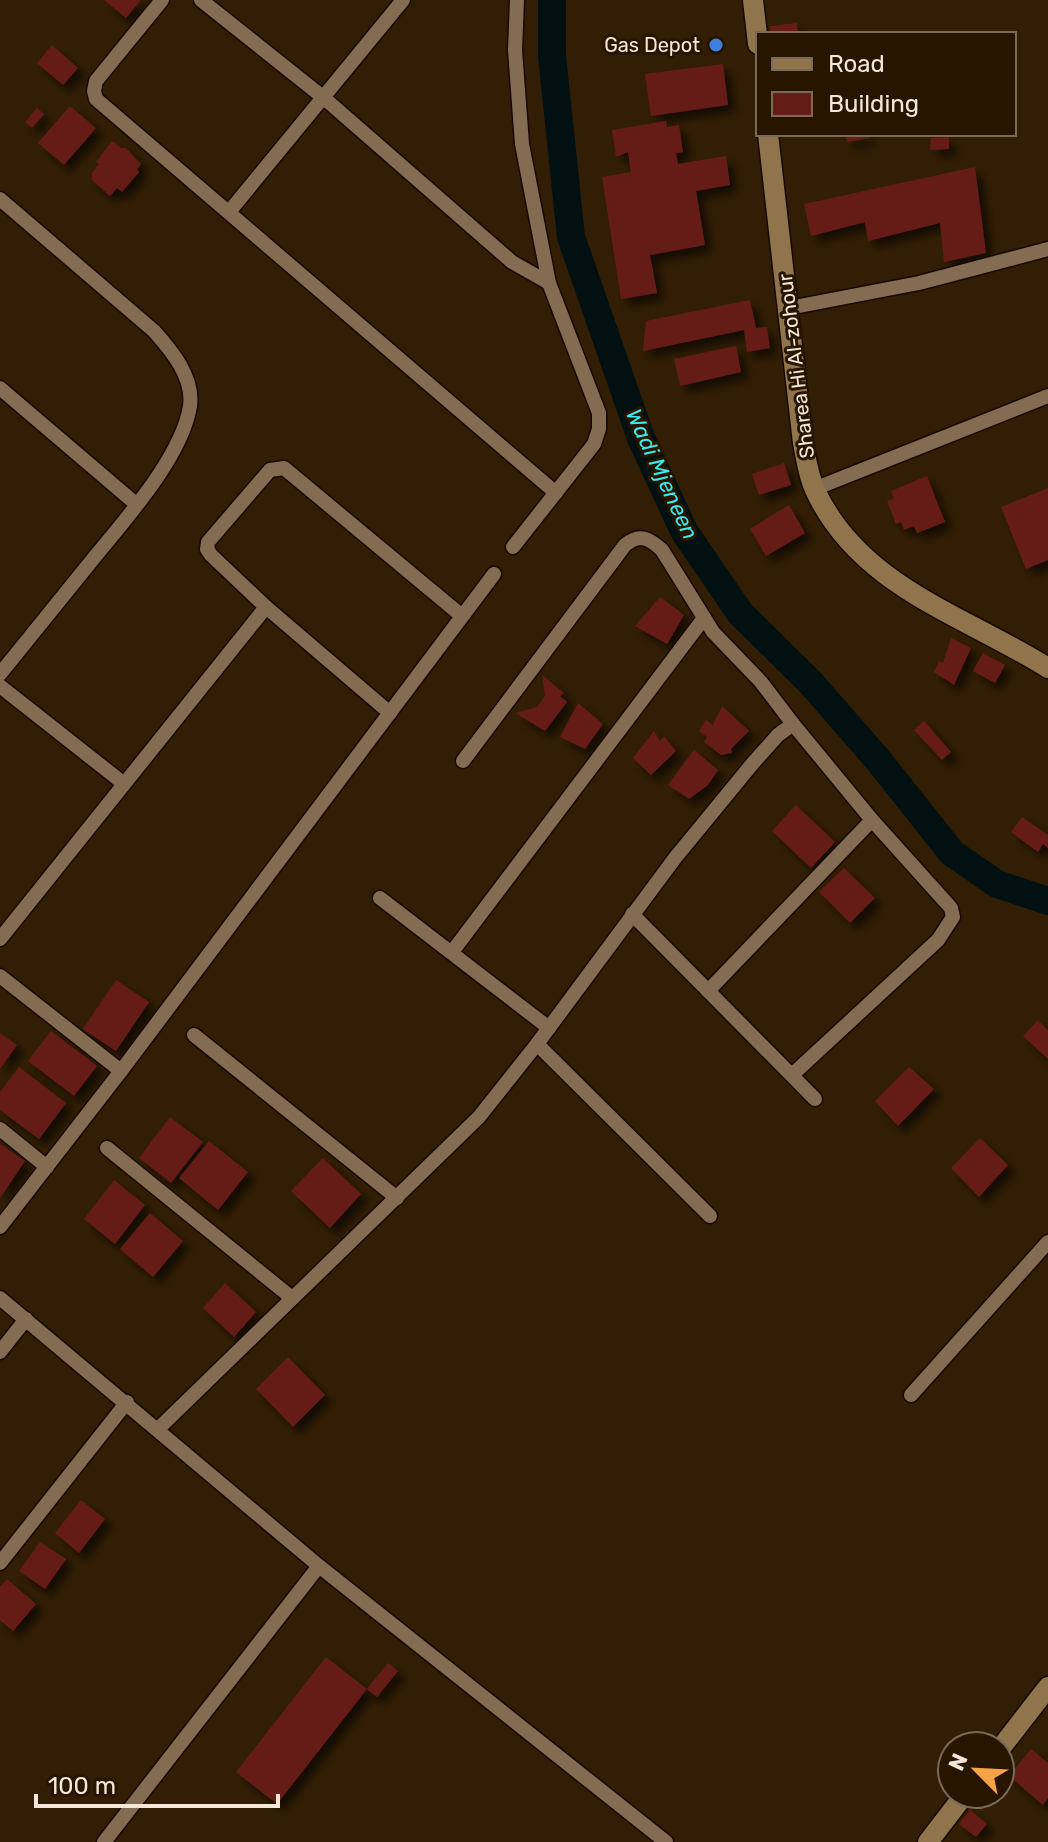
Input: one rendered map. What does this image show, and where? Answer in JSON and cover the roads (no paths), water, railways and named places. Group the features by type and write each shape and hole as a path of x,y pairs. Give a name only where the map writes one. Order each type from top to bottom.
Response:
{"street":[{"path":"162,0 96,81 96,99 556,493"},
{"path":"201,0 324,98 512,262 549,283"},
{"path":"229,212 403,0"},
{"path":"513,547 594,444 599,429 599,413 549,283 522,144 515,50 517,0"},
{"path":"753,0 757,32"},
{"name":"Sharea Hi Al-zohour","path":"768,136 803,443 814,489 851,545 902,588 1048,668"},
{"path":"0,199 154,331 181,366 190,404 172,453 136,504 0,674"},
{"path":"789,308 919,283 1048,249"},
{"path":"0,388 136,504"},
{"path":"814,489 1048,396"},
{"path":"390,713 266,607 207,549 208,542 270,470 284,468 462,616"},
{"path":"463,761 625,545 641,537 662,550 713,632 781,705 872,820 951,908 953,917 938,940 792,1075"},
{"path":"0,1227 494,574"},
{"path":"0,939 266,607"},
{"path":"452,952 704,618"},
{"path":"0,686 123,783"},
{"path":"158,1429 479,1117 632,914 753,763 778,735 793,724"},
{"path":"708,991 872,820"},
{"path":"380,898 549,1028"},
{"path":"632,914 815,1099"},
{"path":"0,976 121,1071"},
{"path":"194,1035 397,1198"},
{"path":"537,1044 710,1216"},
{"path":"0,1129 47,1167"},
{"path":"107,1148 292,1298"},
{"path":"911,1395 1048,1242"},
{"path":"0,1298 319,1566 666,1842"},
{"path":"0,1352 26,1319"},
{"path":"0,1563 127,1402"},
{"path":"104,1842 319,1566"},
{"path":"1015,1730 1048,1687"},
{"path":"928,1842 953,1810"}],"waterway":[{"name":"Wadi Mjeneen","path":"552,0 552,56 571,237 641,438 684,531 740,613 811,683 879,761 952,853 997,884 1048,901"}],"place":[{"name":"Gas Depot","path":"716,45"}]}
